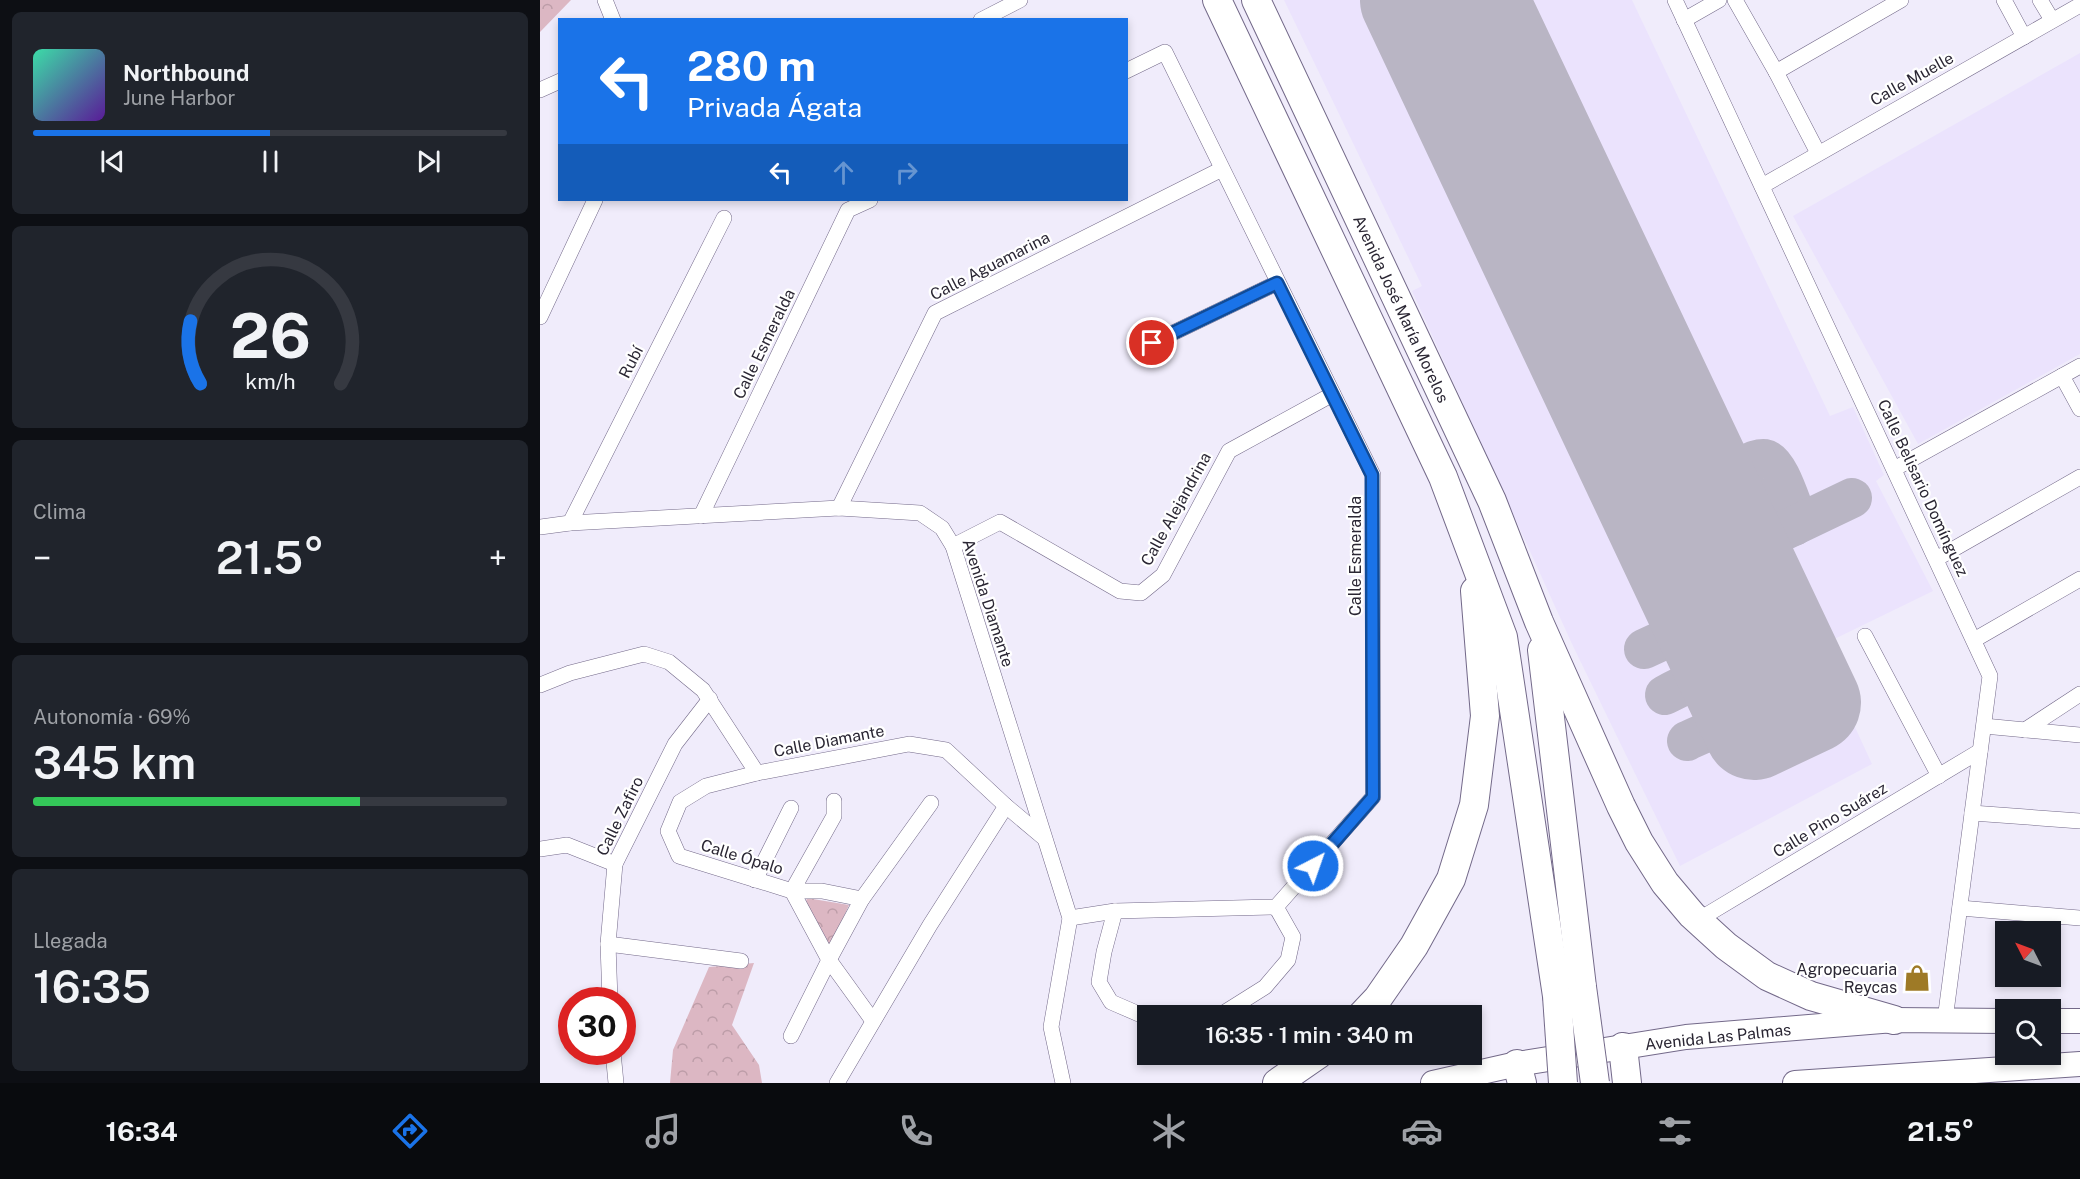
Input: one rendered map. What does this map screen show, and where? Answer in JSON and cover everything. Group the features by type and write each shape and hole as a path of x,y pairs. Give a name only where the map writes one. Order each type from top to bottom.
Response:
{"highway":[{"name":"Avenida José María Morelos","path":"1217,0 1443,477 1503,637 1569,992"},
{"name":"Avenida José María Morelos","path":"1256,0 1492,501 1539,622"},
{"path":"1371,1005 1414,946 1451,879 1474,805 1485,716 1473,556"},
{"path":"1539,622 1639,842 1665,883 1698,920 1726,946 1767,976 1811,996 1894,1020"},
{"path":"1539,622 1569,992 1563,1083"},
{"path":"1569,992 1595,1083"},
{"path":"1623,1047 1627,1083"},
{"path":"1277,1083 1303,1065"}],"main road":[{"name":"Avenida Las Palmas","path":"1433,1083 1520,1074 1623,1047 1686,1037 1894,1020 1995,1020"},
{"path":"2061,1021 2080,1021"},
{"path":"1795,1083 2080,1064"}],"street":[{"path":"605,0 612,18"},
{"path":"985,18 1020,0"},
{"name":"Calle Belisario Domínguez","path":"1675,0 1990,676 1945,1020"},
{"path":"1684,20 1719,0"},
{"path":"1735,0 1818,153"},
{"path":"1776,72 1901,0"},
{"path":"2004,0 2024,37"},
{"path":"2040,0 2052,20"},
{"name":"Calle Muelle","path":"1762,186 2080,5"},
{"name":"Calle Esmeralda","path":"1128,70 1165,52 1372,475 1373,797 1276,908"},
{"path":"540,90 558,82"},
{"name":"Calle Aguamarina","path":"839,508 935,313 1222,169"},
{"path":"540,317 595,201"},
{"name":"Calle Esmeralda","path":"701,516 848,210 868,201"},
{"name":"Rubí","path":"570,523 724,218"},
{"path":"1152,343 1277,283"},
{"path":"1894,469 2080,366"},
{"path":"2061,376 2080,409"},
{"name":"Calle Alejandrina","path":"953,546 1000,522 1120,591 1141,593 1163,574 1229,452 1333,394"},
{"path":"1936,559 2079,481"},
{"name":"Avenida Diamante","path":"540,527 570,523 839,508 920,513 942,528 953,546 1070,918 1051,1027 1063,1083"},
{"path":"1974,640 2080,579"},
{"path":"1865,636 1939,776"},
{"name":"Calle Diamante","path":"540,685 570,673 644,654 669,662 703,690 756,773 909,744 946,750 1006,807 1044,838"},
{"path":"2025,730 2080,694"},
{"name":"Calle Zafiro","path":"610,987 608,944 615,864 675,744 710,699"},
{"path":"1984,726 2080,735"},
{"name":"Calle Pino Suárez","path":"1698,920 1980,752"},
{"name":"Calle Ópalo","path":"756,773 706,786 680,802 668,831 680,856 792,891 822,891 862,899"},
{"path":"792,891 834,816 834,801"},
{"path":"791,1036 862,899 931,803"},
{"path":"837,1083 930,925 1006,807"},
{"path":"755,880 791,808"},
{"path":"1972,813 2080,821"},
{"path":"540,849 567,845 615,864"},
{"name":"Calle Ópalo","path":"792,891 829,960 873,1021"},
{"path":"1070,918 1115,911 1276,908 1293,936 1288,960 1265,987 1236,1005"},
{"path":"1960,908 2080,918"},
{"path":"1115,911 1099,982 1111,1002 1137,1013"},
{"path":"608,944 741,961"},
{"path":"614,1065 616,1083"}],"shaded area":[{"path":"1284,0 1632,0 1830,416 1853,407 1884,475 1876,481 1933,591 1818,647 1872,764 1680,866 1572,644 1412,291 1422,286"},
{"path":"2080,53 2080,354 1918,444 1793,216"}],"green space":[{"path":"540,0 571,0 540,32"},
{"path":"807,898 849,905 830,947 814,928 811,911 805,905"},
{"path":"754,963 732,1025 759,1065 762,1083 670,1083 673,1050 709,967"}],"taxiway":[{"path":"1742,466 1762,459 1770,461 1783,482 1795,513 1794,526"},
{"path":"1701,546 1715,554 1735,554 1852,498"},
{"path":"1644,649 1709,616 1718,604 1720,595 1716,574"},
{"path":"1665,695 1721,668 1735,658 1743,644 1741,624"},
{"path":"1687,741 1753,708 1763,691 1763,670"}],"runway":[{"path":"1410,0 1754,730 1811,703 1478,0"}],"place":[{"name":"Agropecuaria Reycas","path":"1917,978"}],"route":[{"path":"1152,343 1277,283 1372,475 1373,797 1313,866"}]}
